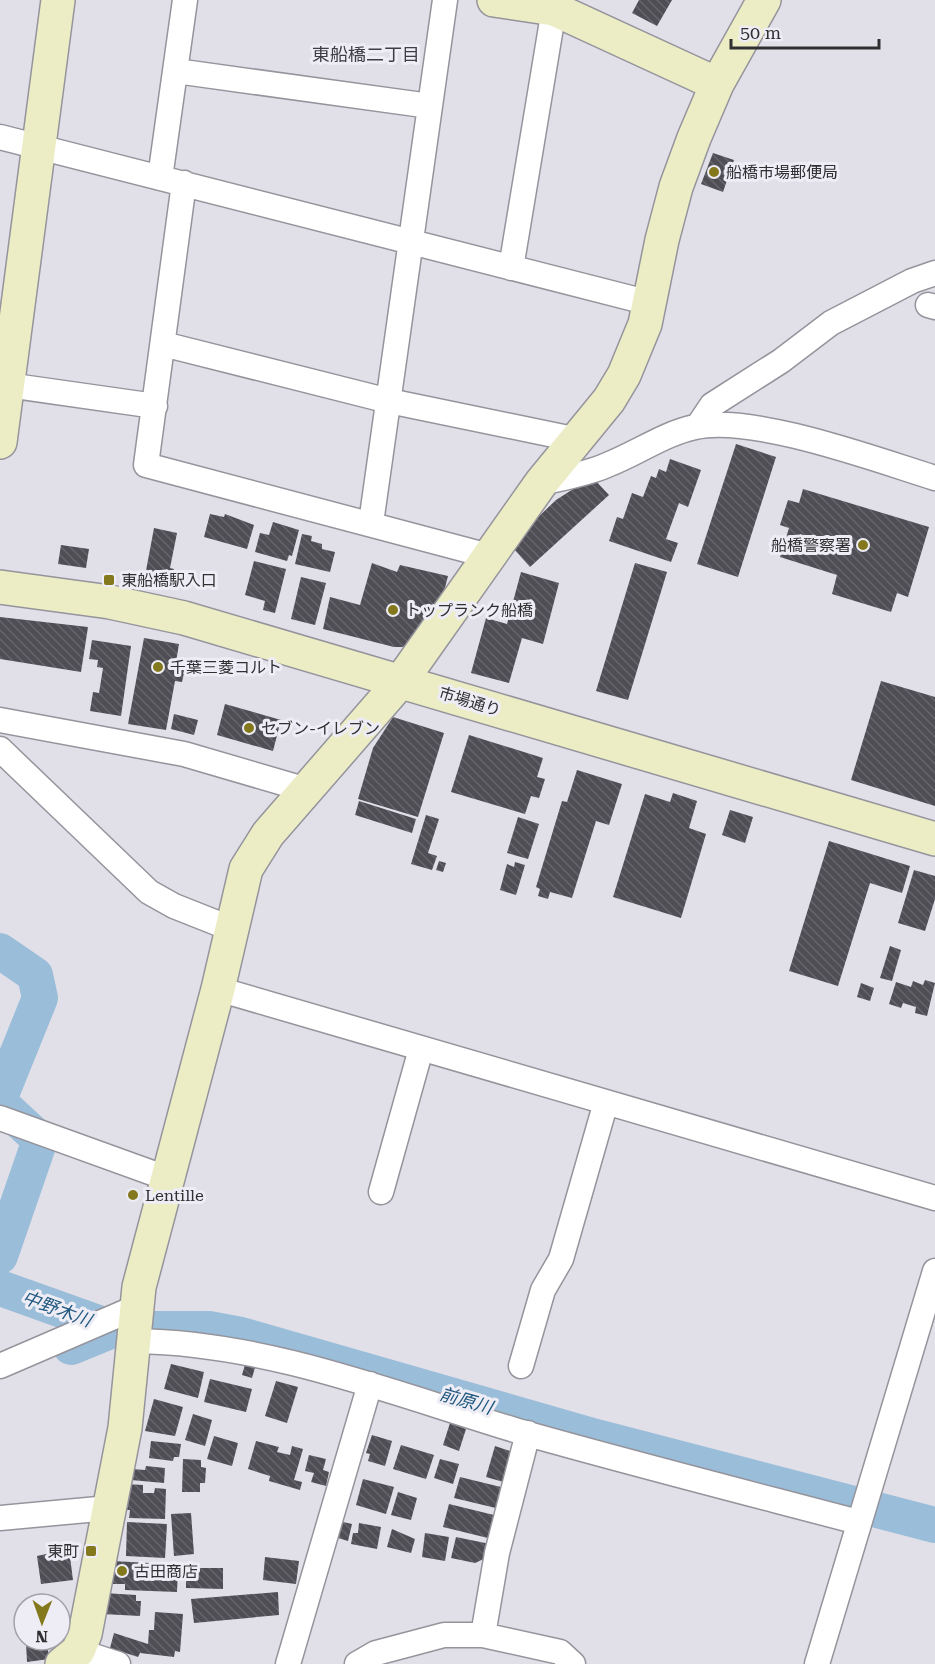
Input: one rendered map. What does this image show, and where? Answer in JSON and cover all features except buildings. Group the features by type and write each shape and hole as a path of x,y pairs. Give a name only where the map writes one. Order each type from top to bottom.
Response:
{"street":[{"path":"0,442 4,384 58,0"},
{"path":"160,178 185,0"},
{"path":"371,523 445,0"},
{"path":"494,0 554,9 717,84"},
{"path":"118,1664 70,1657 85,1634 125,1428 139,1287 218,989 246,869 268,834 401,681 541,483 609,400 624,375 636,348 650,303 662,240 676,187 717,84 762,1"},
{"path":"511,268 554,9"},
{"path":"176,71 430,106"},
{"path":"0,137 650,303"},
{"path":"184,183 146,465 489,556"},
{"path":"698,426 711,405 781,361 831,323 912,281 935,273"},
{"path":"163,344 389,401 578,440"},
{"path":"4,384 155,406"},
{"path":"541,483 607,466 670,433 698,426 729,425 793,435 935,478"},
{"name":"市場通り","path":"0,586 110,602 184,618 935,840"},
{"path":"0,720 184,754 307,790"},
{"path":"0,749 149,892 174,906 232,929"},
{"path":"218,989 935,1198"},
{"path":"381,1192 421,1048"},
{"path":"521,1366 543,1290 561,1259 606,1102"},
{"path":"0,1118 169,1179"},
{"path":"817,1664 935,1271"},
{"path":"0,1366 136,1325 209,1348 273,1359 370,1384 528,1434 859,1520"},
{"path":"288,1664 370,1384"},
{"path":"483,1635 497,1553 528,1434"},
{"path":"0,1518 109,1508"},
{"path":"357,1664 376,1653 444,1635 483,1635 560,1652 573,1664"}],"waterway":[{"name":"中野木川","path":"0,951 35,975 40,998 0,1097"},
{"name":"中野木川","path":"0,1103 40,1140 0,1256"},
{"name":"中野木川","path":"0,1288 115,1329"},
{"name":"前原川","path":"71,1347 115,1329 209,1329 241,1335 596,1437 935,1525"}],"place":[{"name":"船橋市場郵便局","path":"714,172"},
{"name":"船橋警察署","path":"863,545"},
{"name":"東船橋駅入口","path":"109,580"},
{"name":"トップランク船橋","path":"393,610"},
{"name":"千葉三菱コルト","path":"158,667"},
{"name":"セブン-イレブン","path":"249,728"},
{"name":"Lentille","path":"133,1195"},
{"name":"東町","path":"91,1551"},
{"name":"古田商店","path":"122,1571"}],"district":[{"name":"東船橋二丁目","path":"366,55"}]}
